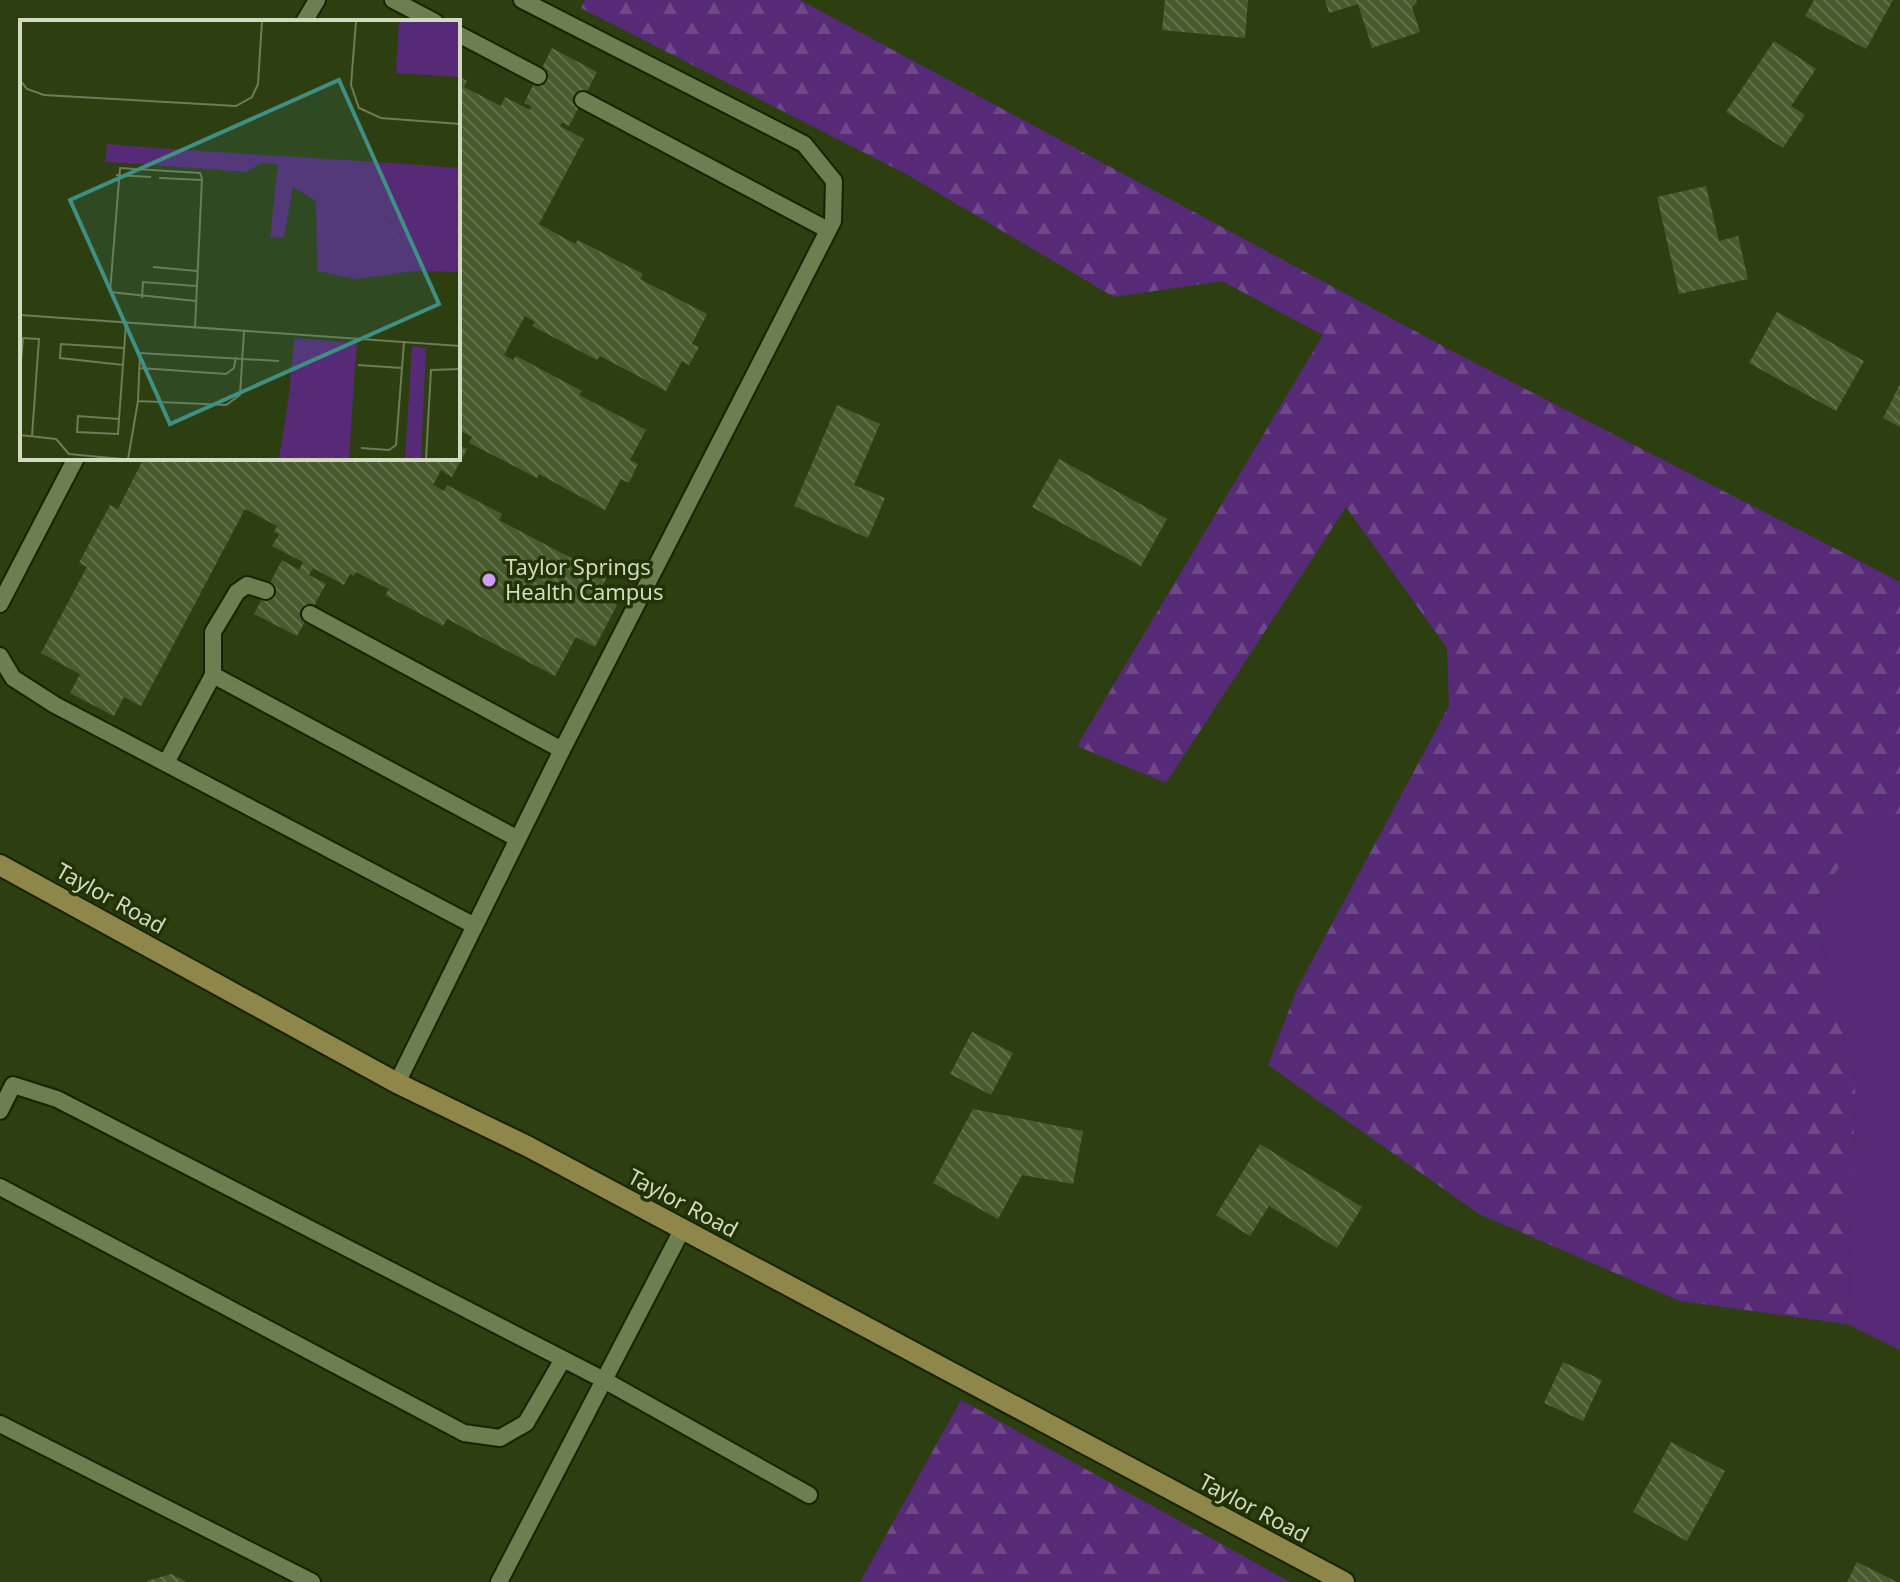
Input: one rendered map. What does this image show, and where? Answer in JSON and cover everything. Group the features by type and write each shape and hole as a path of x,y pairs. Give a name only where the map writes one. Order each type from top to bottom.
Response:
{"main road":[{"name":"Taylor Road","path":"2,872 397,1083 527,1146 1344,1582"}],"lane":[{"path":"305,20 317,0"},
{"path":"393,0 431,20"},
{"path":"397,1083 562,750 833,221 834,181 804,144 522,0"},
{"path":"460,35 538,76"},
{"path":"583,100 828,230"},
{"path":"0,604 75,460"},
{"path":"166,763 213,675 213,632 237,592 247,585 266,591"},
{"path":"310,614 562,750"},
{"path":"0,656 13,678 45,698 475,926"},
{"path":"213,675 518,839"},
{"path":"0,1111 13,1085 57,1099 604,1380 809,1495"},
{"path":"0,1187 464,1433 500,1438 526,1423 563,1359"},
{"path":"499,1582 682,1230"},
{"path":"0,1424 312,1582"}],"green space":[{"path":"585,0 800,0 1452,351 1900,582 1900,821 1878,815 1817,897 1829,992 1856,1070 1847,1324 1680,1301 1479,1214 1268,1065 1297,989 1449,706 1447,648 1346,507 1166,783 1077,746 1323,335 1222,281 1114,297 908,175 581,8"},
{"path":"1878,815 1900,821 1900,1350 1847,1324 1856,1070 1829,992 1817,897"},
{"path":"961,1400 1290,1582 860,1582"}],"building":[{"path":"1165,0 1248,0 1245,38 1162,30"},
{"path":"1325,0 1416,0 1412,7 1420,32 1372,48 1358,4 1329,13"},
{"path":"1814,0 1893,0 1866,49 1805,16"},
{"path":"1774,41 1816,69 1791,106 1805,115 1783,148 1726,112"},
{"name":"Taylor Springs Health Campus","path":"552,48 597,72 569,126 562,122 560,126 584,139 539,224 575,244 578,240 643,274 640,279 707,314 692,344 699,347 689,365 682,361 666,391 600,356 597,360 532,326 535,322 525,316 504,355 513,360 516,356 582,391 579,395 646,430 630,460 638,464 629,483 621,479 605,510 539,474 537,478 469,443 472,437 463,432 460,437 460,77 467,81 464,87 501,106 505,97 530,110 531,106 524,103"},
{"path":"1706,186 1719,241 1738,236 1748,279 1679,294 1657,197"},
{"path":"1777,312 1864,361 1836,411 1749,363"},
{"path":"1900,384 1900,427 1883,418"},
{"path":"837,405 880,424 854,485 885,498 868,538 794,506"},
{"name":"Taylor Springs Health Campus","path":"460,446 467,449 452,477 441,470 433,485 444,491 447,485 502,514 499,520 607,577 598,595 617,605 595,647 576,637 555,676 447,619 443,626 385,595 389,589 356,572 354,576 350,574 344,585 313,568 309,575 326,584 297,636 254,614 282,560 299,570 303,562 272,546 279,534 274,532 277,526 245,509 141,706 124,697 114,716 70,693 80,674 41,653 87,567 79,563 110,505 118,509 143,460 460,460"},
{"path":"1059,459 1167,519 1141,566 1032,507"},
{"path":"972,1032 1013,1053 991,1095 950,1074"},
{"path":"973,1109 1083,1131 1073,1184 1022,1175 998,1219 933,1183"},
{"path":"1260,1144 1362,1207 1337,1248 1269,1206 1250,1236 1216,1215"},
{"path":"1563,1362 1602,1380 1583,1421 1544,1403"},
{"path":"1671,1442 1725,1471 1687,1541 1633,1512"},
{"path":"1857,1562 1897,1582 1847,1582"},
{"path":"171,1574 187,1582 147,1582 147,1581"}],"place":[{"name":"Taylor Springs Health Campus","path":"489,580"}]}
